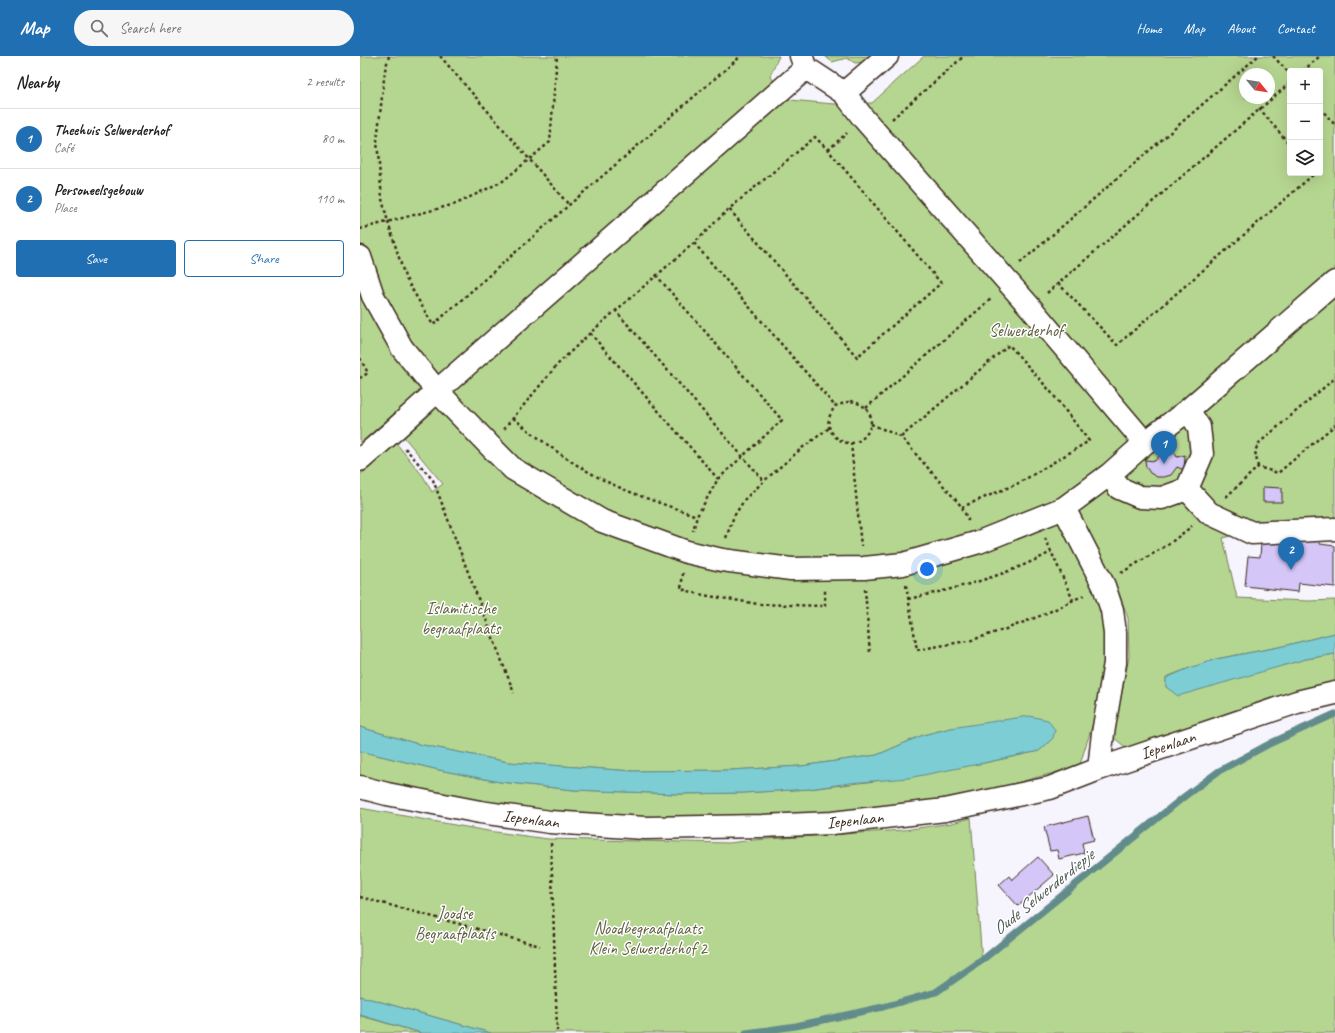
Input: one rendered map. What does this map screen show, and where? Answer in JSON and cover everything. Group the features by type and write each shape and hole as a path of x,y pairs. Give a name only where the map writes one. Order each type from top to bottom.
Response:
{"street":[{"path":"844,93 887,56"},
{"path":"360,460 803,62 844,93 1030,307 1145,443"},
{"path":"360,257 373,296 402,348 437,391 513,469 602,521 687,552 722,560 791,569 864,568 902,564 980,542 1064,508 1110,474 1145,443 1188,410 1335,282"},
{"path":"1110,474 1119,488 1140,498 1162,498 1187,489 1202,454 1199,427 1188,410"},
{"path":"1187,489 1209,513 1252,533 1335,528"},
{"path":"1064,508 1104,586 1112,610 1115,663 1103,733 1099,769"},
{"name":"Iepenlaan","path":"360,787 387,794 480,812 550,822 645,828 832,823 945,810 1050,788 1099,769 1297,702 1335,693"}],"path":[{"path":"389,56 385,70 377,141 382,199 406,277 433,324 741,56"},
{"path":"440,56 568,205"},
{"path":"360,229 456,204 503,181 550,142 557,56"},
{"path":"877,132 964,56"},
{"path":"866,408 1258,56"},
{"path":"1273,56 1287,71"},
{"path":"1306,68 1320,56"},
{"path":"1030,307 1287,86"},
{"path":"1260,108 1287,141"},
{"path":"1323,111 1335,125"},
{"path":"491,447 557,365 590,333 694,243 729,209 815,137 828,150 941,283 857,357 729,209"},
{"path":"1058,283 1117,345 1312,176"},
{"path":"694,243 835,406"},
{"path":"656,275 782,420 718,479 697,516 687,552 680,589 703,595 758,604 825,606 824,569"},
{"path":"615,310 764,481"},
{"path":"590,333 718,479"},
{"path":"901,437 1009,345 1051,392 1089,441 1019,483 962,507"},
{"path":"360,358 368,373 360,378"},
{"path":"1258,467 1255,451 1259,443 1335,379"},
{"path":"851,401 860,403 866,408 870,416 871,424 869,432 863,439 851,443 840,440 829,428 828,421 835,406 851,401"},
{"path":"513,418 548,446 588,472 621,488 697,516"},
{"path":"871,424 901,437 962,507 980,542"},
{"path":"722,560 725,540 734,516 745,499 802,448 829,428"},
{"path":"392,432 433,480 514,693"},
{"path":"1036,520 1073,600"},
{"path":"908,599 978,582 1037,560 1051,552"},
{"path":"550,822 557,1031"},
{"path":"360,897 540,946"}],"green space":[{"name":"Selwerderhof","path":"360,56 779,56 770,76 790,100 834,104 872,103 924,56 1335,56 1335,522 1273,525 1223,538 1237,598 1308,601 1335,600 1335,633 1279,647 1216,659 1166,677 1166,687 1174,692 1306,659 1335,654 1335,689 1141,748 1125,747 1112,736 1129,657 1128,618 1117,588 1096,599 1105,621 1107,661 1095,717 1080,764 1057,772 971,795 888,809 712,820 558,815 360,781 360,751 439,770 500,782 574,790 678,794 743,793 809,789 868,782 984,763 1039,751 1053,738 951,728 923,735 877,755 801,766 731,770 632,771 508,762 418,744 360,727 360,475 396,443 423,476 432,492 443,484 404,437 434,411 418,393 360,443"},
{"path":"825,56 872,56 865,62 855,63 847,58 832,62"},
{"path":"1335,714 1335,1033 491,1033 360,996 360,808 488,831 548,839 729,843 753,840 904,830 952,823 971,818 982,961 1185,796 1219,771 1271,743"},
{"path":"360,1015 361,1016 421,1033 360,1033"}],"water":[{"path":"1335,633 1335,654 1306,659 1178,696 1166,687 1166,678 1216,659 1279,647"},
{"path":"1029,716 1048,720 1055,730 1053,738 1039,751 908,778 850,783 809,789 743,793 678,794 574,790 500,782 439,770 360,751 360,727 418,744 508,762 632,771 731,770 801,766 877,755 923,735 951,728"},
{"path":"360,996 491,1033 421,1033 360,1015"}],"building":[{"path":"1158,445 1172,448 1177,457 1185,455 1184,470 1177,467 1171,475 1164,477 1157,477 1150,473 1146,467 1145,460 1155,461 1160,455"},
{"path":"1263,487 1282,488 1282,502 1263,502"},
{"path":"1321,540 1320,544 1335,546 1335,587 1299,583 1298,592 1245,586 1248,556 1260,557 1261,543"},
{"path":"1088,816 1094,840 1082,843 1084,853 1059,859 1057,850 1050,851 1044,827"},
{"path":"1038,857 1054,875 1018,906 999,885 1009,876 1012,880"}],"waterway":[{"name":"Oude Selwerderdiepje","path":"746,1033 796,1026 883,1007 936,992 981,961 1185,796 1219,771 1271,743 1335,714"}],"place":[{"name":"Theehuis Selwerderhof","path":"1164,464"},
{"name":"Personeelsgebouw","path":"1291,570"}],"park label":[{"name":"Islamitische begraafplaats","path":"461,618"},
{"name":"Joodse Begraafplaats","path":"455,923"},
{"name":"Noodbegraafplaats Klein Selwerderhof 2","path":"648,938"}]}
